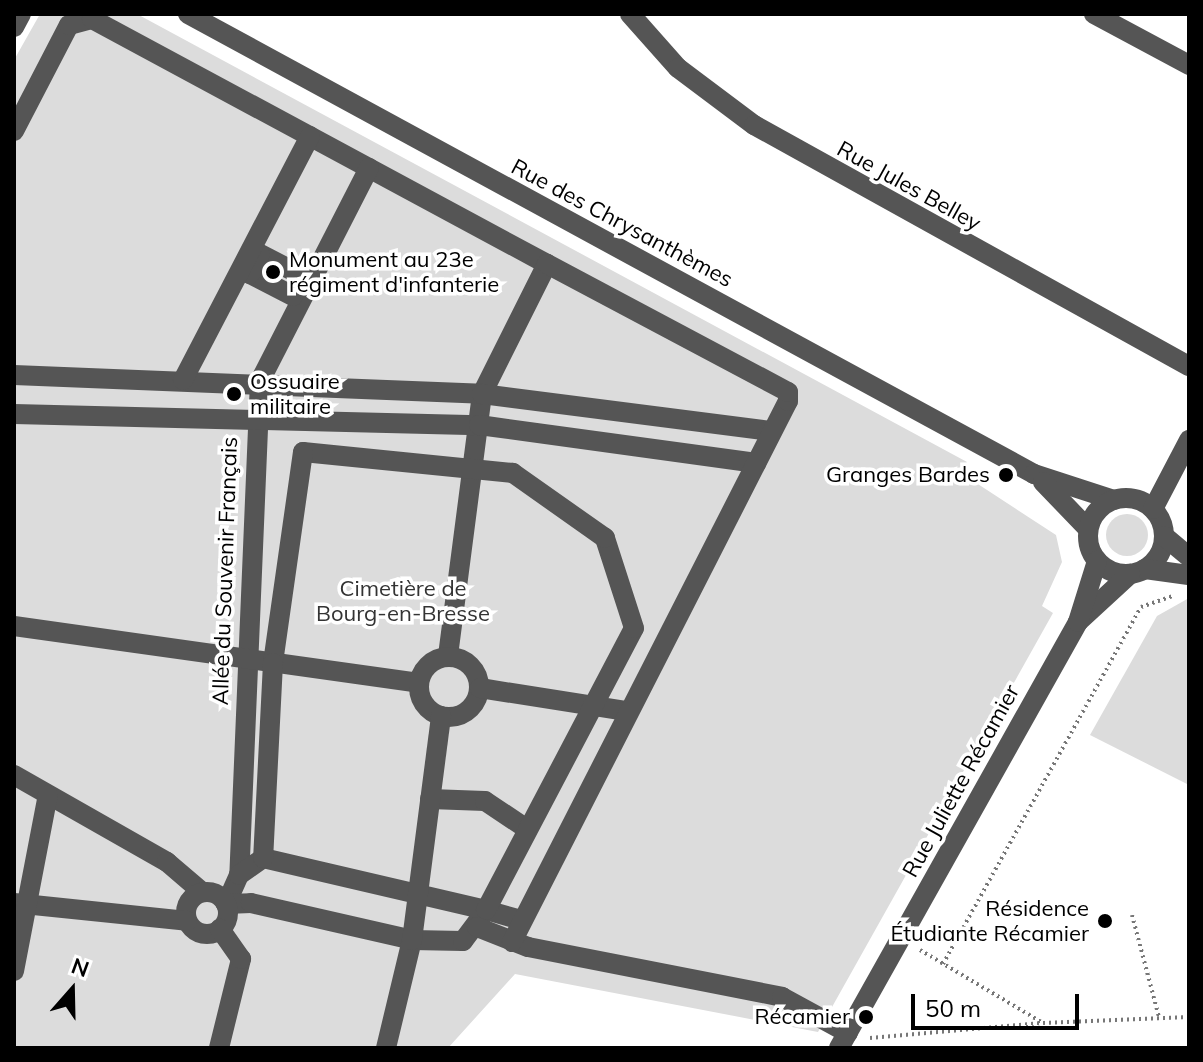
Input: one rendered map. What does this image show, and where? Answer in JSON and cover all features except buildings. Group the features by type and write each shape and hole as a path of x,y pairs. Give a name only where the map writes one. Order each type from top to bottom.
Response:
{"street":[{"path":"14,27 21,14"},
{"name":"Rue des Chrysanthèmes","path":"188,14 1034,474 1114,500"},
{"name":"Rue Jules Belley","path":"630,14 678,68 754,125 1189,366"},
{"path":"1094,14 1189,65"},
{"path":"14,131 69,25 92,19 788,392 756,463 625,711 512,942"},
{"path":"183,380 310,136"},
{"name":"Allée du Souvenir Français","path":"226,904 239,875 254,416 260,381 369,168"},
{"path":"448,657 482,394 547,264"},
{"path":"14,375 260,381 482,394 772,431"},
{"path":"14,414 254,416 479,425 756,463"},
{"path":"1189,440 1153,509 1164,536 1189,557"},
{"path":"14,775 167,862 202,892 226,904 251,903 412,940 463,941 482,919 634,628 605,538 513,473 474,466 303,452 273,663 263,858"},
{"name":"Rue des Chrysanthèmes","path":"1034,474 1088,529"},
{"path":"1153,509 1114,500 1088,529 1097,561 1138,572 1189,575"},
{"path":"1138,572 1164,536"},
{"name":"Rue Juliette Récamier","path":"843,1040 1078,622 1097,561"},
{"name":"Rue Juliette Récamier","path":"1078,622 1138,572"},
{"path":"14,626 419,683"},
{"path":"448,657 471,665 480,688 471,708 441,716 421,700 419,683 432,662 448,657"},
{"path":"480,688 625,711"},
{"path":"386,1048 412,940 441,716"},
{"path":"14,971 20,904 48,795"},
{"path":"430,799 485,801 527,829"},
{"path":"239,875 263,858 418,891 482,919 512,942 782,997 843,1040"},
{"path":"187,921 189,903 202,892"},
{"path":"20,904 187,921 202,933 220,929"},
{"path":"219,1048 241,959 220,929 226,904"},
{"path":"482,919 522,920"}],"path":[{"path":"943,964 1141,607 1177,594"},
{"path":"1132,915 1159,1018"},
{"path":"920,950 1043,1023"},
{"path":"870,1038 1043,1023 1189,1017"}],"green space":[{"name":"Cimetière de Bourg-en-Bresse","path":"40,14 137,14 967,462 961,473 1056,535 1062,562 1042,606 1053,613 818,1032 515,974 448,1048 14,1048 14,60"},
{"path":"1127,514 1142,520 1148,535 1142,550 1127,556 1112,550 1106,535 1112,520"},
{"path":"1189,598 1189,785 1090,735 1157,616"}],"place":[{"name":"Monument au 23e régiment d'infanterie","path":"273,272"},
{"name":"Ossuaire militaire","path":"234,394"},
{"name":"Granges Bardes","path":"1006,475"},
{"name":"Résidence Étudiante Récamier","path":"1105,921"},
{"name":"Récamier","path":"866,1017"}]}
